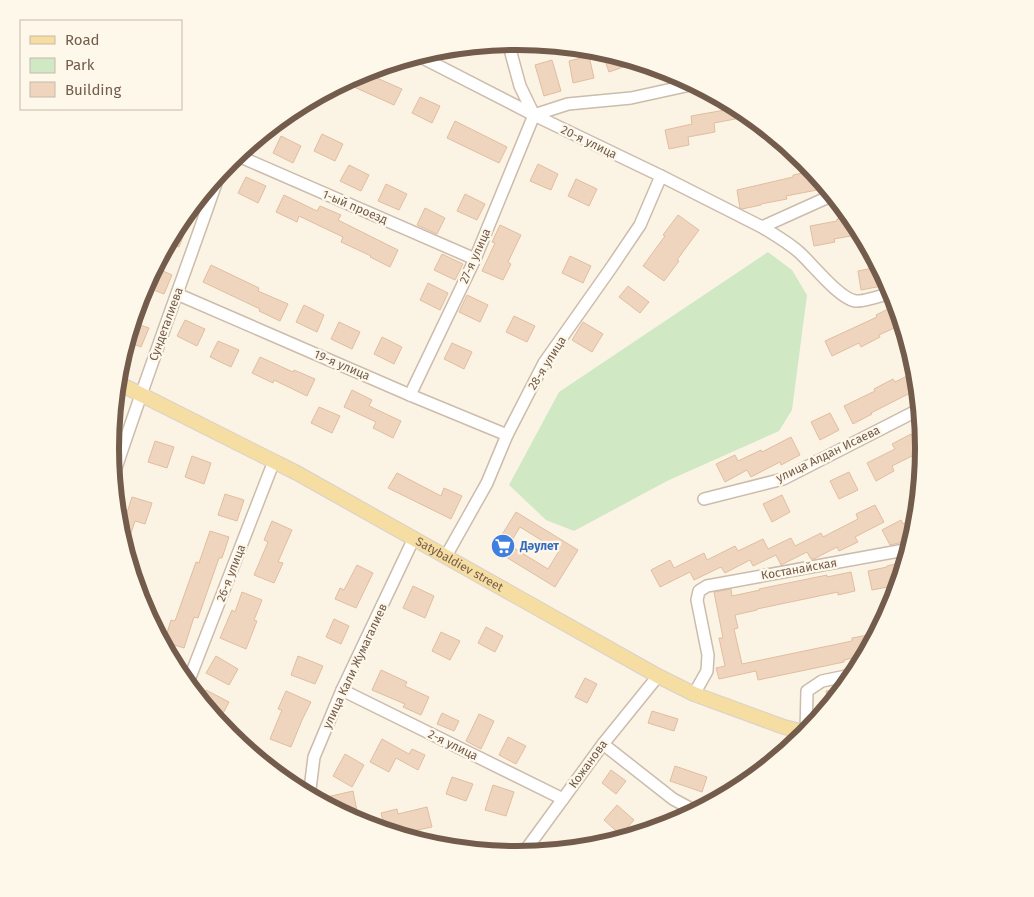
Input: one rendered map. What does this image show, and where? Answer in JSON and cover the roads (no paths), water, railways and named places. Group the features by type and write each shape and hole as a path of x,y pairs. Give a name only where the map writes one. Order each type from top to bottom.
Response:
{"main road":[{"name":"Satybaldiev street","path":"124,385 297,472 658,676 694,694 784,727 799,730"}],"street":[{"path":"510,50 520,86 534,115 568,104 631,98 683,87"},
{"name":"20-я улица","path":"428,61 762,227 799,252 840,293 855,301 884,294"},
{"name":"27-я улица","path":"410,395 475,259 534,115"},
{"name":"1-ый проезд","path":"244,158 475,259"},
{"name":"28-я улица","path":"446,556 487,482 507,435 544,363 640,225 661,176"},
{"name":"Сундеталиева","path":"119,457 214,190"},
{"path":"762,227 827,198"},
{"name":"19-я улица","path":"177,294 507,435"},
{"name":"улица Алдан Исаева","path":"704,499 783,479 914,412"},
{"name":"26-я улица","path":"190,676 274,461"},
{"name":"улица Кали Жумагалиев","path":"311,789 314,757 342,690 414,538"},
{"name":"Костанайская","path":"694,694 707,671 708,655 697,600 700,591 707,586 902,551"},
{"name":"Кожанова","path":"528,847 603,744 658,676"},
{"path":"807,722 807,691 822,681 843,677"},
{"name":"2-я улица","path":"342,690 563,799"},
{"path":"603,744 673,799 689,808"}],"place":[{"name":"Дәулет","path":"503,546"}]}
